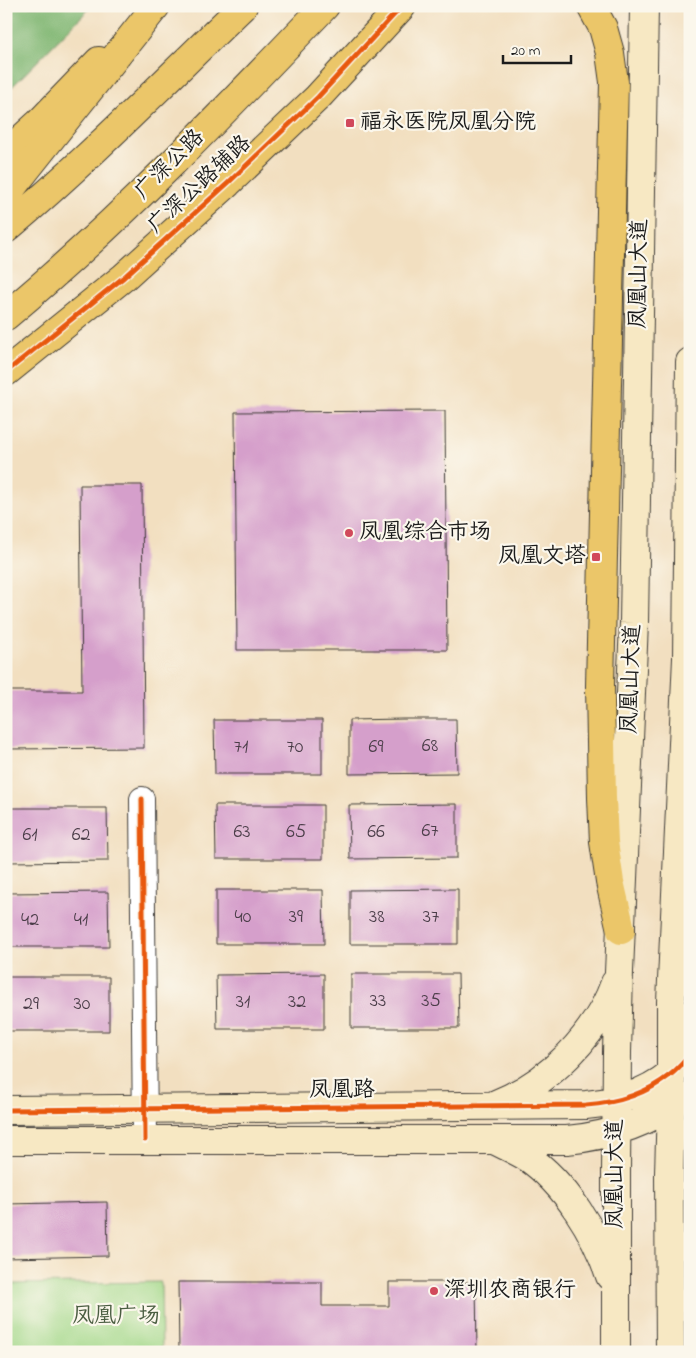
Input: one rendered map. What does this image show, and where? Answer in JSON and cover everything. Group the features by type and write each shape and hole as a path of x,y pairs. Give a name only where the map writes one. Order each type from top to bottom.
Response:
{"main road":[{"path":"6,153 41,121 154,6"},
{"path":"6,195 154,6"},
{"path":"6,229 111,134 243,6"},
{"name":"广深公路","path":"6,316 143,193 326,6"},
{"name":"广深公路辅路","path":"6,372 124,277 221,190 318,97 402,6"},
{"path":"591,6 603,28 610,53 614,82 600,686 604,842 610,882 621,930"},
{"name":"凤凰山大道","path":"616,1352 616,1131 619,972 634,623 644,6"},
{"path":"670,1352 669,1173 677,1091 671,1002 687,658 690,362"},
{"path":"678,842 690,875"},
{"path":"488,1107 504,1101 530,1086 553,1069 571,1052 605,1007 619,972"},
{"path":"6,1140 567,1140 592,1137 644,1121 677,1091 690,1056"},
{"name":"凤凰路","path":"6,1110 586,1105 617,1101 636,1095 654,1086 677,1091"},
{"path":"495,1140 527,1158 542,1170 568,1197 598,1245 606,1262 616,1295"}],"street":[{"path":"142,798 144,1140"}],"green space":[{"path":"6,6 92,6 6,93"},
{"name":"凤凰广场","path":"161,1282 162,1352 6,1352 6,1284"}],"building":[{"path":"445,411 447,650 237,650 235,412"},
{"path":"80,485 142,485 144,748 6,749 6,691 82,691"},
{"path":"456,719 457,773 349,774 349,720"},
{"path":"214,720 322,720 322,774 215,774"},
{"path":"457,804 457,858 350,859 349,805"},
{"path":"215,805 323,805 323,859 216,859"},
{"path":"6,808 107,808 108,861 6,862"},
{"path":"458,889 458,944 350,944 350,890"},
{"path":"216,890 323,890 324,944 216,944"},
{"path":"108,892 109,947 6,947 6,893"},
{"path":"324,974 324,1029 217,1029 216,975"},
{"path":"351,974 458,974 459,1028 351,1028"},
{"path":"6,977 109,977 109,1031 6,1031"},
{"path":"107,1202 108,1256 6,1258 6,1204"},
{"path":"178,1282 322,1282 322,1306 389,1306 389,1282 476,1282 477,1352 179,1352"}],"cycle path":[{"path":"6,372 124,277 228,183 318,97 402,6"},
{"path":"142,799 145,1140"},
{"path":"6,1110 586,1105 619,1100 641,1092 661,1082 690,1056"}],"place":[{"name":"福永医院凤凰分院","path":"350,123"},
{"name":"凤凰综合市场","path":"349,533"},
{"name":"凤凰文塔","path":"596,557"},
{"name":"深圳农商银行","path":"434,1291"}]}
